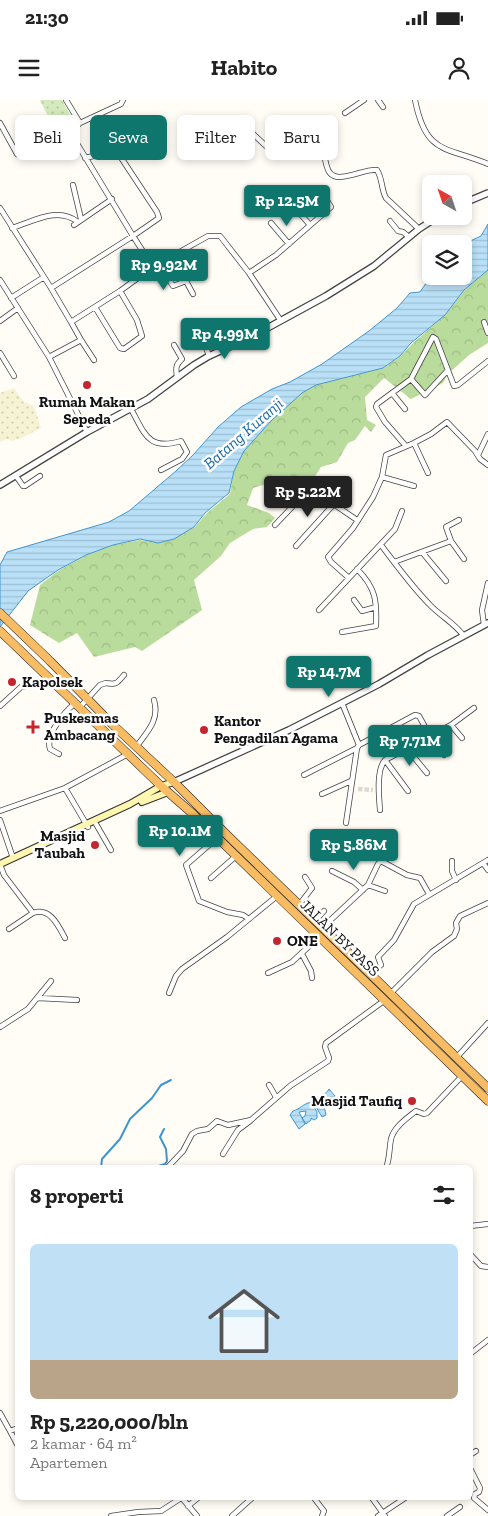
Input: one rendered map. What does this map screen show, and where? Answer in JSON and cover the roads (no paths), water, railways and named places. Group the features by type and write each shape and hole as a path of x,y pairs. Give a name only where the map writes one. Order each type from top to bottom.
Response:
{"highway":[{"path":"0,613 136,748 174,782 370,974 388,997 406,1008 488,1088"},
{"name":"JALAN BY PASS","path":"0,630 319,937 388,997 399,1015 488,1101"},
{"path":"279,898 286,892"},
{"path":"399,1015 406,1008"}],"main road":[{"path":"0,866 88,826 161,786 174,782"},
{"path":"0,866 13,858 96,824 152,797 168,792"}],"street":[{"path":"66,100 75,115"},
{"path":"80,123 121,104 123,100"},
{"path":"345,113 364,100"},
{"path":"378,100 382,107"},
{"path":"415,100 419,120 435,144 445,150 488,164"},
{"path":"0,123 15,150"},
{"path":"255,136 266,146 272,145 284,150 293,145 303,154 307,155 322,150 329,173 334,175 353,175 372,169 377,170 382,179 386,198 419,229"},
{"path":"80,149 112,198 153,267"},
{"path":"85,158 90,157"},
{"path":"51,288 134,236 159,218 123,160"},
{"path":"73,185 78,222"},
{"path":"472,199 488,192"},
{"path":"249,273 276,255 331,206 322,194"},
{"path":"78,222 112,198"},
{"path":"0,208 94,360"},
{"path":"296,209 310,226"},
{"path":"12,228 47,216 61,214 70,216 78,222"},
{"path":"390,221 398,231 403,232 409,237"},
{"path":"271,223 289,244"},
{"path":"0,486 88,432 148,399 208,356 249,338 353,280 374,266 425,225"},
{"path":"71,322 120,291 153,267 208,236 215,235 220,236 249,273 281,321"},
{"path":"159,264 172,286 186,282 193,294"},
{"path":"11,298 44,277"},
{"path":"0,280 50,357 88,432"},
{"path":"95,307 120,348 124,349 142,336 136,320 120,291"},
{"path":"0,320 18,308"},
{"path":"484,322 488,332"},
{"path":"201,334 208,356"},
{"path":"405,445 376,410 377,404 411,379 433,337 436,339 454,386 458,385 488,361"},
{"path":"50,357 81,340"},
{"path":"174,345 182,359 177,363 177,377"},
{"path":"1,356 14,376"},
{"path":"411,379 425,395 448,370"},
{"path":"392,393 405,409"},
{"path":"131,409 148,439 160,444 181,441 187,452 182,459 161,470"},
{"path":"349,578 328,557 373,497 382,477 386,456 430,434 447,422 480,459 488,465"},
{"path":"478,455 488,434"},
{"path":"414,442 428,473"},
{"path":"16,476 22,486 40,476"},
{"path":"382,477 414,486"},
{"path":"275,525 309,488 357,520"},
{"path":"296,546 334,504"},
{"path":"319,610 396,529 402,511"},
{"path":"459,520 446,527 451,541 464,559"},
{"path":"394,562 451,541"},
{"path":"380,545 422,598 463,635"},
{"path":"422,552 446,580"},
{"path":"342,632 376,627 374,590 357,569"},
{"path":"174,782 289,730 379,684 463,635 486,624 482,610 488,583"},
{"path":"354,600 362,611 376,607"},
{"path":"0,706 22,687 40,683 44,674"},
{"path":"59,754 50,748 50,739 63,715 87,699 100,686 106,683 114,685 124,675"},
{"path":"136,748 149,729 156,714 154,700"},
{"path":"342,703 358,747 346,823"},
{"path":"380,810 376,790 381,765 385,760 408,750 451,725 474,708"},
{"path":"304,775 415,715 419,716 430,736 444,755"},
{"path":"451,725 462,738"},
{"path":"408,750 427,773"},
{"path":"0,811 65,788 128,754"},
{"path":"385,760 408,791"},
{"path":"351,783 358,789"},
{"path":"322,794 351,783"},
{"path":"65,788 88,826"},
{"path":"0,820 13,858"},
{"path":"96,824 112,850"},
{"path":"217,838 186,865 194,892 199,901 249,919"},
{"path":"211,878 236,856"},
{"path":"370,974 381,965 378,956 394,940 412,907 429,894 488,860"},
{"path":"322,928 368,885 378,862 383,861 407,875 420,878 429,894"},
{"path":"452,861 452,871 456,880"},
{"path":"483,863 488,870"},
{"path":"0,866 4,875 33,913"},
{"path":"332,871 354,882 363,890"},
{"path":"299,905 312,888 305,877"},
{"path":"368,885 385,891"},
{"path":"169,993 176,976 182,969 227,938 249,919 279,898"},
{"path":"223,1154 238,1130 290,1086 328,1061 326,1043 388,997 432,952 454,936 457,929 456,923 460,916 488,903"},
{"path":"10,929 33,913 40,911 50,915 65,938"},
{"path":"315,920 324,911"},
{"path":"268,973 288,965 319,937"},
{"path":"302,954 312,978"},
{"path":"0,1027 24,1013 51,981"},
{"path":"38,998 76,1000"},
{"path":"457,1057 488,1023"},
{"path":"387,1165 390,1155 391,1138 397,1127 416,1111 424,1114 427,1112 462,1076"},
{"path":"269,1085 276,1097"},
{"path":"170,1165 183,1151 194,1132 208,1130 217,1121 228,1125 251,1120"},
{"path":"473,1226 488,1224"},
{"path":"473,1257 481,1266 488,1267"},
{"path":"473,1352 488,1340"},
{"path":"0,1413 15,1440"},
{"path":"10,1431 15,1429"},
{"path":"473,1474 480,1488 479,1492 474,1494 474,1498 488,1510"},
{"path":"111,1516 161,1511 179,1500"},
{"path":"184,1500 196,1516"},
{"path":"188,1506 196,1500"},
{"path":"232,1516 250,1500"},
{"path":"316,1500 324,1511 322,1516"},
{"path":"374,1500 384,1514"},
{"path":"378,1516 384,1514 402,1500"},
{"path":"447,1516 460,1507"}],"water":[{"path":"488,224 488,270 472,283 472,240 481,236"},
{"name":"Batang Kuranji","path":"425,285 470,285 445,315 411,343 400,356 383,368 316,385 302,393 271,421 244,451 234,471 229,493 205,513 194,527 174,539 158,543 140,539 113,545 86,555 58,570 28,591 0,627 0,565 7,552 109,522 129,511 176,471 218,427 241,407 322,364 369,331 397,308 410,293 420,292"},
{"path":"329,1089 335,1096 333,1102 324,1106 326,1115 322,1117 313,1102"},
{"path":"311,1102 317,1112 317,1118 314,1120 311,1118 306,1124 302,1118 305,1124 299,1129 290,1115 293,1111","holes":["306,1111 305,1116 302,1118 299,1112"]}],"waterway":[{"path":"101,1165 102,1159 120,1139 130,1119 152,1098 161,1085 171,1080"},
{"path":"162,1165 167,1161 166,1149 160,1137 164,1129"}],"tunnel":[{"path":"358,789 373,790"}],"place":[{"name":"Rumah Makan Sepeda","path":"87,385"},
{"name":"Kapolsek","path":"12,682"},
{"name":"Puskesmas Ambacang","path":"33,727"},
{"name":"Kantor Pengadilan Agama","path":"204,730"},
{"name":"Masjid Taubah","path":"95,845"},
{"name":"ONE","path":"277,941"},
{"name":"Masjid Taufiq","path":"412,1101"}]}
